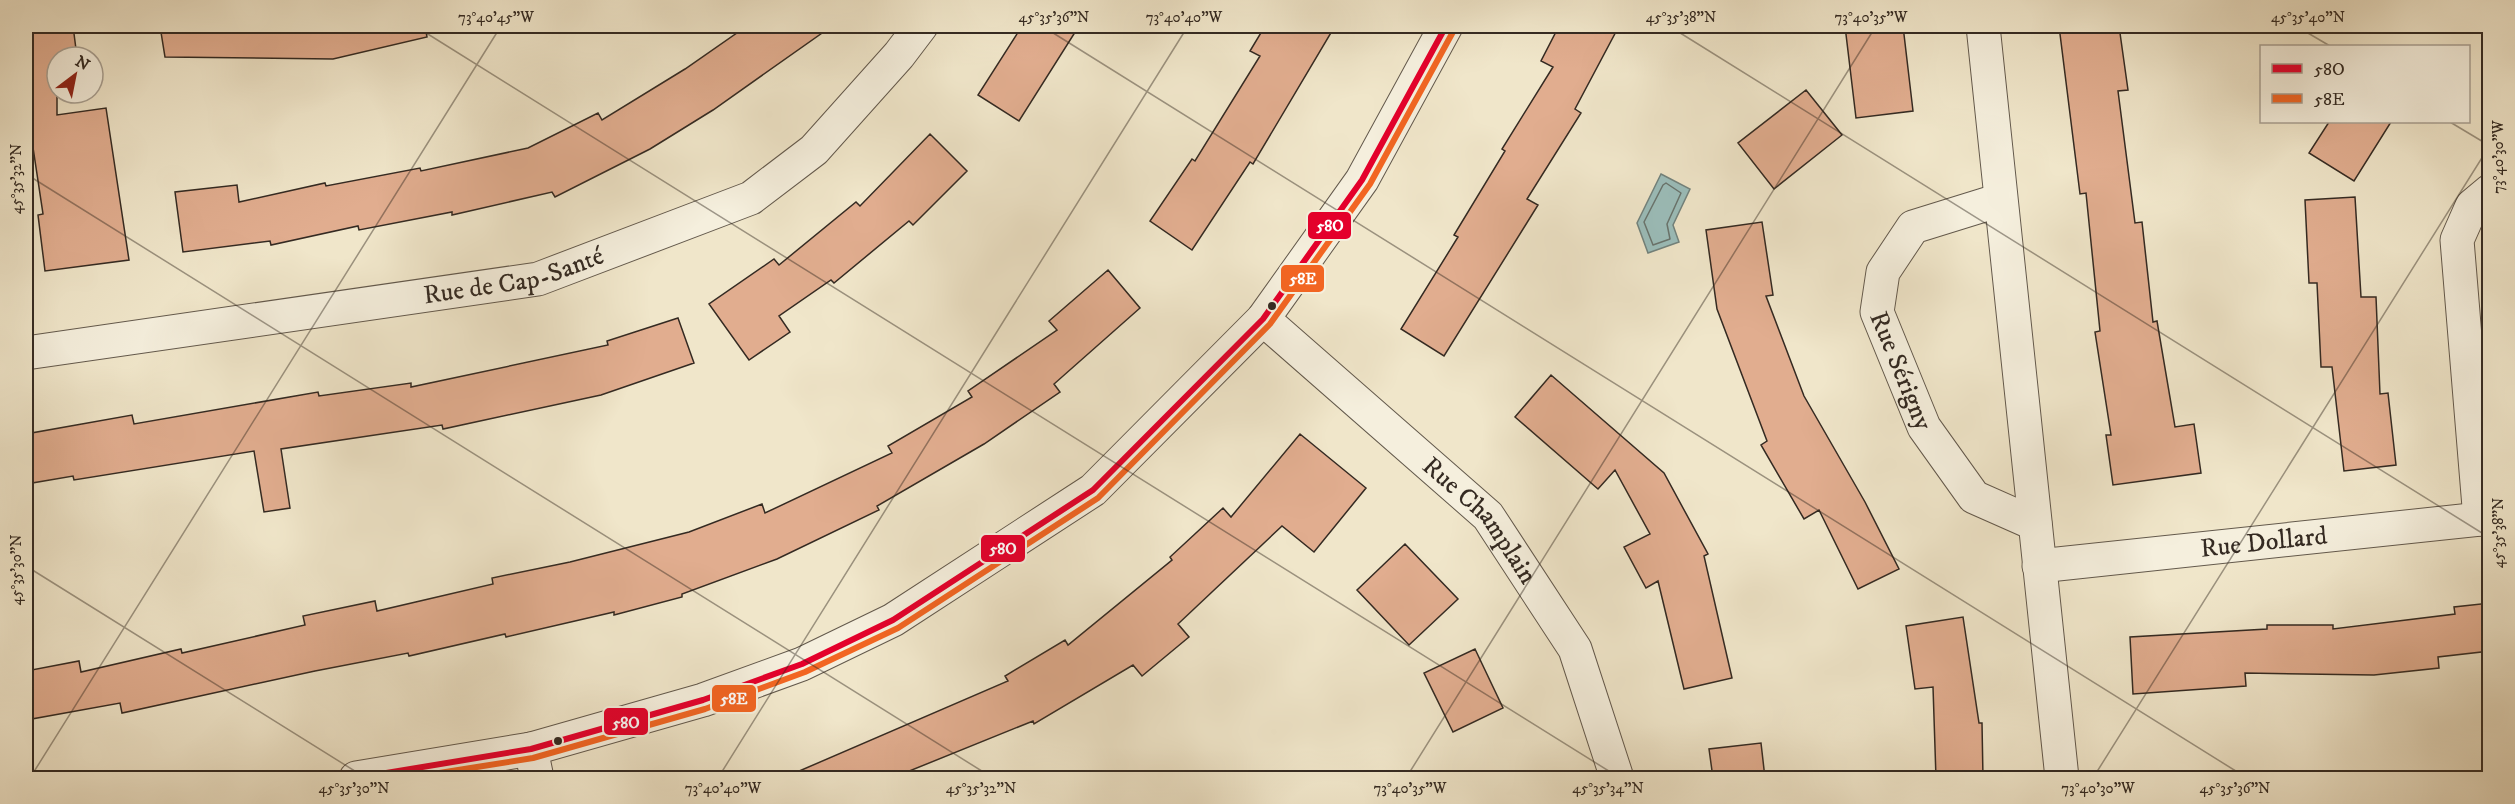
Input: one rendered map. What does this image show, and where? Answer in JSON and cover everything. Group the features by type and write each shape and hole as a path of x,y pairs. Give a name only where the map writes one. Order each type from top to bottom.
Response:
{"street":[{"name":"Rue de Cap-Santé","path":"26,353 538,279 750,198 814,150 899,55 921,26"},
{"path":"356,778 534,764 802,664 893,620 1093,490 1263,319 1362,180 1446,26"},
{"path":"1983,26 2062,778"},
{"path":"2485,519 2457,240 2472,206 2490,191"},
{"name":"Rue Sérigny","path":"2000,200 1913,227 1883,272 1877,312 1924,427 1974,497 2035,524"},
{"name":"Rue Champlain","path":"1263,319 1488,516 1575,649 1617,778"},
{"name":"Rue Dollard","path":"2039,566 2485,519"}],"water":[{"path":"1661,174 1690,189 1673,225 1679,242 1648,253 1637,223"}],"building":[{"path":"26,26 73,26 75,45 45,45 45,105 57,105 57,115 106,108 129,260 45,271 38,215 43,214 26,101"},
{"path":"160,26 425,26 427,37 333,59 165,57"},
{"path":"747,26 832,26 713,110 650,149 555,197 552,192 452,215 452,212 359,230 358,226 271,245 270,241 183,252 175,192 237,185 239,202 325,183 326,186 420,168 421,171 528,148 598,113 602,120 685,69"},
{"path":"1022,26 1079,26 1019,121 978,95"},
{"path":"1265,26 1335,26 1253,164 1250,162 1192,250 1150,221 1192,159 1195,161 1260,56 1250,51"},
{"path":"1559,26 1619,26 1575,109 1581,113 1527,199 1538,205 1444,356 1401,329 1458,237 1454,235 1505,151 1502,149 1553,67 1541,61"},
{"path":"1845,26 1903,26 1913,111 1856,118"},
{"path":"2059,26 2119,26 2128,90 2118,91 2135,223 2142,222 2153,322 2157,321 2175,427 2194,424 2201,473 2113,485 2106,435 2111,435 2095,332 2100,331 2086,193 2080,194"},
{"path":"1806,90 1842,135 1774,189 1738,143"},
{"path":"2328,123 2390,123 2354,181 2309,153"},
{"path":"930,134 967,171 913,225 909,221 834,283 831,280 779,316 790,332 749,360 709,304 774,259 779,265 856,202 860,206"},
{"path":"2355,197 2361,297 2376,297 2380,394 2388,393 2396,465 2344,471 2332,367 2321,367 2317,283 2309,283 2305,200"},
{"path":"1762,222 1773,295 1766,296 1804,396 1865,502 1899,569 1858,589 1819,510 1804,519 1761,445 1767,441 1717,309 1706,230"},
{"path":"1108,270 1140,308 1054,384 1060,392 984,444 877,506 879,510 777,559 682,594 682,597 614,615 614,612 506,637 505,634 409,656 408,653 315,671 122,713 120,703 26,720 26,671 79,661 81,672 181,649 182,653 305,625 303,616 375,601 377,611 493,584 492,578 570,562 689,532 762,504 765,513 892,453 888,446 972,397 968,391 1057,330 1049,321"},
{"path":"678,318 694,363 601,395 443,429 442,425 281,449 290,508 264,512 254,451 74,480 73,476 26,484 26,434 132,415 134,424 318,392 319,396 411,383 411,387 608,345 607,341"},
{"path":"1551,375 1664,473 1708,554 1704,556 1732,678 1684,689 1658,581 1646,588 1624,547 1650,534 1615,470 1598,489 1515,417"},
{"path":"1300,434 1366,488 1314,552 1282,526 1178,624 1189,637 1142,676 1133,665 1034,724 1033,721 892,778 783,778 1008,681 1005,676 1065,640 1068,645 1172,560 1170,557 1223,508 1231,517"},
{"path":"1405,544 1458,599 1409,645 1357,590"},
{"path":"2490,603 2490,651 2438,657 2439,668 2374,675 2245,673 2246,686 2133,694 2130,637 2267,629 2267,625 2333,625 2333,629 2455,614 2454,607"},
{"path":"1963,617 1979,723 1982,723 1983,778 1936,778 1933,687 1915,689 1906,626"},
{"path":"1475,649 1503,708 1453,732 1424,673"},
{"path":"1761,743 1765,778 1713,778 1709,749"}],"transit line":[{"name":"58O","path":"356,778 531,749 703,700 802,664 893,620 1093,490 1263,319 1362,180 1446,26"},
{"name":"58E","path":"408,778 533,758 705,709 805,672 898,628 1098,498 1270,324 1370,184 1454,30"}]}
